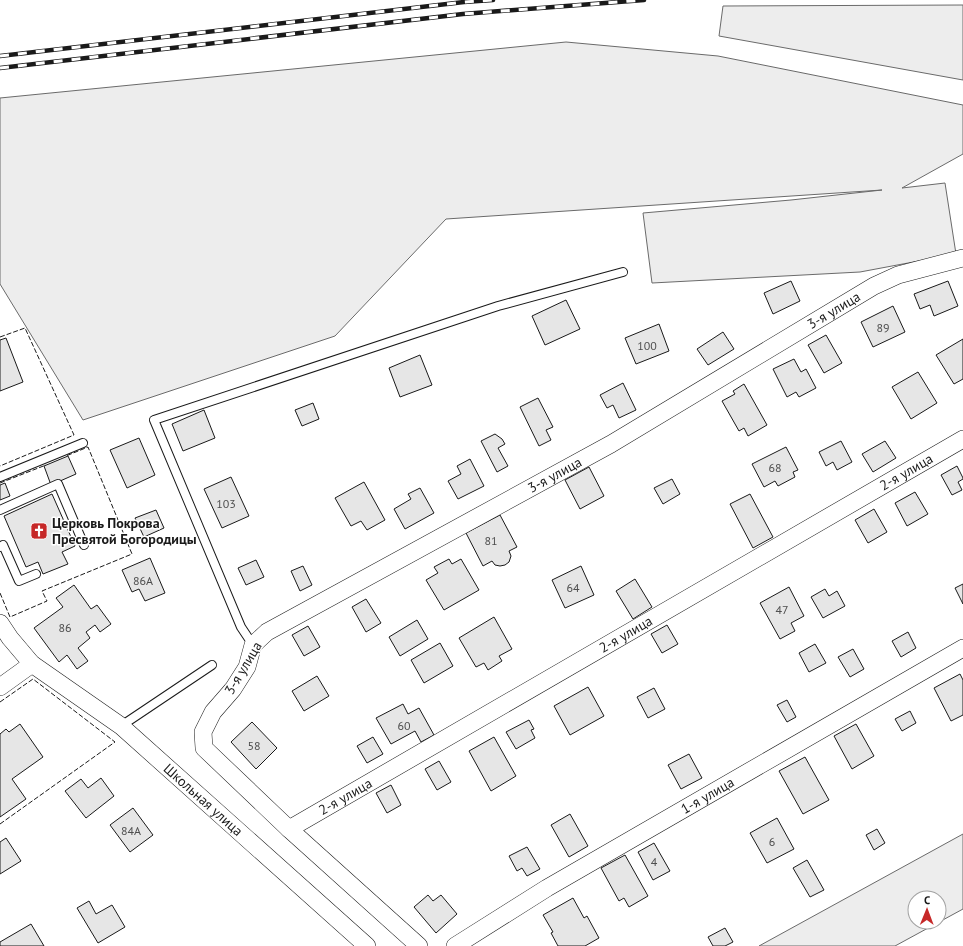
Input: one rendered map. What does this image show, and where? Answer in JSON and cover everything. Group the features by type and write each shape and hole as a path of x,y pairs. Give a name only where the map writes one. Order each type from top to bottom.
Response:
{"street":[{"name":"3-я улица","path":"289,829 204,748 203,732 213,712 233,689 247,667 254,645 267,632 611,444 874,286 898,275 963,258"},
{"name":"2-я улица","path":"289,829 963,439"},
{"name":"Школьная улица","path":"0,623 10,638 32,664 120,726 367,946"},
{"name":"1-я улица","path":"455,946 554,884 963,648"},
{"path":"0,687 32,664"},
{"path":"289,829 419,946"}],"lane":[{"path":"254,645 241,627 154,420 498,306 623,272"},
{"path":"0,477 83,443"},
{"path":"0,510 58,484 84,545"},
{"path":"1,543 19,581 36,574"},
{"path":"120,726 212,665"}],"shaded area":[{"path":"963,5 963,80 719,36 723,6"},
{"path":"566,42 718,56 963,105 963,154 902,188 945,183 956,254 860,272 652,283 643,213 791,200 882,190 446,219 335,336 83,420 0,284 0,98"},
{"path":"963,834 963,909 947,918 947,890 907,890 907,930 924,930 895,946 759,946"}],"building":[{"path":"791,281 800,301 773,314 764,293"},
{"path":"948,281 958,306 934,316 930,305 920,309 914,294"},
{"path":"566,300 580,329 545,345 532,316"},
{"path":"893,306 905,332 873,347 861,322"},
{"path":"659,324 669,351 636,364 625,338"},
{"path":"723,332 734,349 708,365 697,349"},
{"path":"826,335 842,363 824,373 808,345"},
{"path":"6,338 23,382 0,391 0,340"},
{"path":"963,339 963,379 954,384 936,355"},
{"path":"420,355 432,385 400,397 389,368"},
{"path":"794,359 801,372 806,369 816,388 799,397 796,392 787,397 773,369"},
{"path":"918,372 937,403 911,419 892,387"},
{"path":"623,383 636,410 619,418 613,405 607,408 600,395"},
{"path":"744,384 767,425 748,436 744,428 739,431 722,401 735,394 733,391"},
{"path":"538,398 553,427 546,430 551,440 539,446 520,407"},
{"path":"313,403 319,419 302,426 295,410"},
{"path":"204,410 215,438 183,451 172,424"},
{"path":"495,434 502,439 505,444 498,448 508,466 497,472 481,441"},
{"path":"139,438 155,475 127,488 110,450"},
{"path":"841,441 852,462 837,470 833,462 826,466 819,452"},
{"path":"885,441 896,458 873,472 862,454"},
{"path":"786,447 798,470 793,472 795,477 778,486 775,481 764,487 752,464"},
{"path":"68,456 76,474 51,485 44,466"},
{"path":"470,459 484,486 458,499 448,481 461,474 457,466"},
{"path":"957,466 963,478 958,482 962,490 952,495 941,475"},
{"path":"589,467 604,496 580,509 565,480"},
{"path":"231,477 249,516 222,528 204,489"},
{"path":"672,479 680,494 663,504 654,488"},
{"path":"364,482 385,520 367,530 361,521 351,526 335,498"},
{"path":"5,483 10,496 0,500 0,485"},
{"path":"420,488 434,513 405,529 394,509 411,499 408,494"},
{"path":"915,492 928,514 907,526 895,503"},
{"name":"Церковь Покрова Пресвятой Богородицы","path":"52,494 75,546 62,552 68,564 43,574 38,562 26,567 4,516"},
{"path":"750,494 773,537 753,548 730,504"},
{"path":"874,509 887,532 868,543 855,520"},
{"path":"156,510 164,528 144,537 135,518"},
{"path":"500,515 517,547 509,551 511,556 509,562 505,565 495,565 492,561 483,566 466,533"},
{"path":"150,558 165,593 145,601 139,589 132,592 122,570"},
{"path":"449,559 452,564 461,559 479,590 444,610 426,580 438,573 434,567"},
{"path":"256,560 264,577 246,585 238,568"},
{"path":"303,566 312,585 300,591 291,571"},
{"path":"581,566 594,595 565,608 552,580"},
{"path":"635,579 652,607 633,619 616,591"},
{"path":"963,584 963,604 955,588"},
{"path":"74,585 91,609 97,605 111,624 100,632 95,625 86,632 90,638 78,648 88,661 77,669 67,655 59,662 34,628 63,607 56,598"},
{"path":"789,587 804,616 791,623 795,631 780,639 760,603"},
{"path":"825,589 829,596 837,591 845,606 823,618 811,597"},
{"path":"366,599 381,623 366,632 352,607"},
{"path":"494,617 512,649 499,656 502,661 488,670 484,663 476,667 459,638"},
{"path":"417,620 428,639 400,656 389,637"},
{"path":"667,625 678,644 662,653 651,634"},
{"path":"308,626 320,647 304,656 292,635"},
{"path":"908,632 916,648 901,657 892,641"},
{"path":"440,643 453,666 424,683 411,660"},
{"path":"815,644 826,663 809,672 799,653"},
{"path":"853,649 864,669 850,677 838,657"},
{"path":"960,674 963,680 963,715 951,721 934,688"},
{"path":"317,676 329,696 304,711 292,691"},
{"path":"588,687 604,716 570,735 554,706"},
{"path":"654,688 665,709 648,718 637,697"},
{"path":"787,700 796,717 787,722 777,705"},
{"path":"403,704 408,714 419,708 434,735 421,742 415,731 391,744 376,718"},
{"path":"910,711 916,723 902,731 895,719"},
{"path":"529,720 534,729 531,730 535,738 516,749 506,732"},
{"path":"252,722 277,748 256,769 231,742"},
{"path":"20,724 43,757 12,779 26,799 0,817 0,734 6,729 9,732"},
{"path":"856,724 874,756 852,769 834,736"},
{"path":"373,737 383,754 367,763 357,746"},
{"path":"494,737 516,776 491,791 469,751"},
{"path":"689,754 702,778 681,789 668,765"},
{"path":"805,757 829,800 803,814 779,771"},
{"path":"439,761 451,782 437,790 425,769"},
{"path":"101,778 114,796 86,818 65,791 81,779 88,788"},
{"path":"391,785 401,805 387,813 376,793"},
{"path":"133,808 153,835 130,852 110,825"},
{"path":"570,814 588,846 569,857 551,825"},
{"path":"777,818 794,849 767,863 750,833"},
{"path":"877,829 885,843 874,850 866,835"},
{"path":"6,838 21,861 0,874 0,842"},
{"path":"654,843 670,871 653,880 638,852"},
{"path":"527,847 540,869 527,876 522,868 517,871 509,856"},
{"path":"625,855 648,896 629,907 624,898 619,901 601,868"},
{"path":"807,860 824,890 810,897 793,868"},
{"path":"428,895 433,901 441,895 457,914 436,933 414,907"},
{"path":"573,898 584,918 587,916 599,938 585,946 558,946 551,933 553,932 543,915"},
{"path":"89,901 96,914 112,905 125,927 98,943 77,908"},
{"path":"31,924 44,946 0,946 0,942"},
{"path":"725,928 733,942 725,946 713,946 708,937"}],"railway":[{"path":"0,56 464,2 493,0"},
{"path":"0,68 463,14 644,0"}],"fence":[{"path":"0,337 25,328 74,435 0,466"},
{"path":"0,593 10,617 47,601 42,591 132,554 88,447 66,456"},
{"path":"0,483 46,465"},
{"path":"0,702 33,679 115,742 0,824"}],"place":[{"name":"Церковь Покрова Пресвятой Богородицы","path":"39,531"}]}
